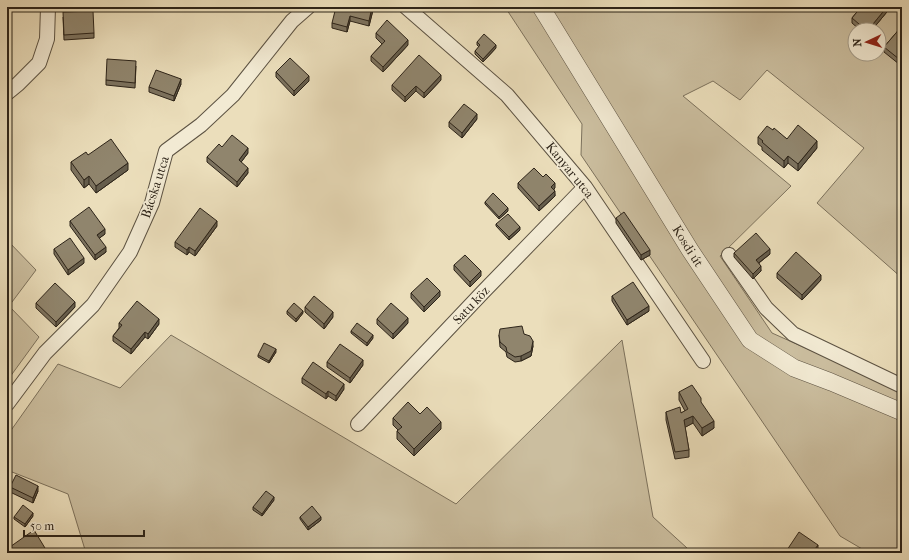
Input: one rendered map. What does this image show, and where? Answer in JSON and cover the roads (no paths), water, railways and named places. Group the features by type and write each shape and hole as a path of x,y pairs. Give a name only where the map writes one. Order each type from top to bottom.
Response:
{"street":[{"path":"7,92 18,84 39,63 47,39 48,7"},
{"name":"Bácska utca","path":"7,404 45,353 93,305 130,252 152,203 166,151 201,125 233,95 292,22 308,7"},
{"name":"Kanyar utca","path":"406,7 507,95 586,187 703,361"},
{"name":"Kosdi út","path":"541,7 690,250 750,340 794,368 902,412"},
{"name":"Satu köz","path":"358,424 483,292 586,187"},
{"path":"728,255 766,308 793,334 902,386"}]}
